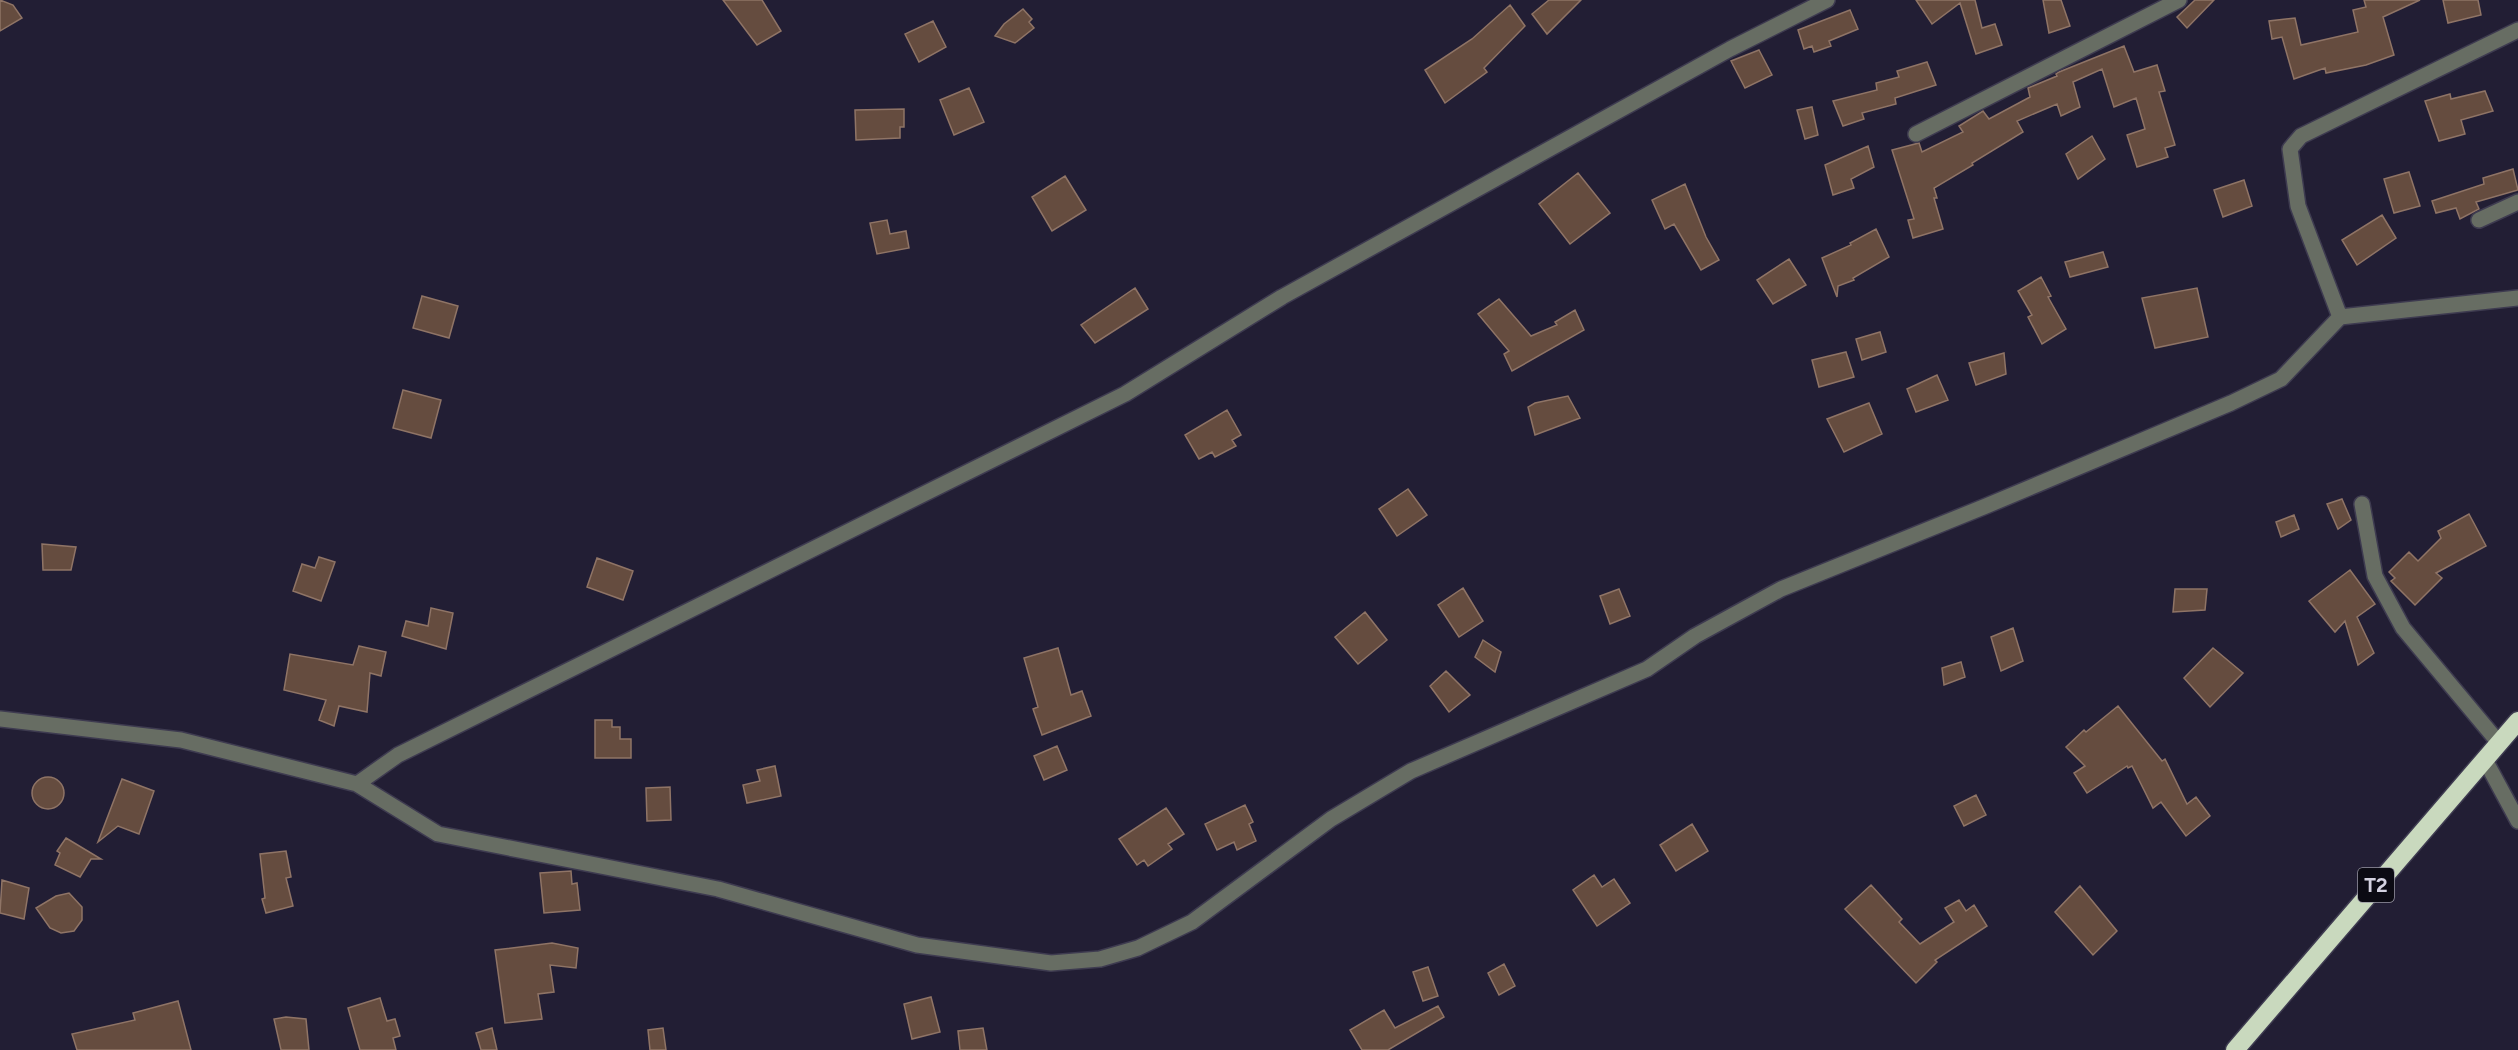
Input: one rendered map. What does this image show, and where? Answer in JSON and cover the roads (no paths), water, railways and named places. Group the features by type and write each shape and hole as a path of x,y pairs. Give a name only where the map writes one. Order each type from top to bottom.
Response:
{"highway":[{"name":"T2","path":"2235,1050 2518,721"}],"street":[{"path":"357,784 398,755 1125,394 1292,291 1720,55 1827,0"},
{"path":"1916,134 2179,0"},
{"path":"2340,317 2298,206 2290,149 2301,136 2518,30"},
{"path":"2479,220 2518,202"},
{"path":"0,719 181,740 357,784 438,834 718,889 917,945 1051,963 1100,959 1138,948 1192,922 1331,819 1412,771 1647,669 1695,636 1781,589 1986,506 2231,403 2282,379 2340,317 2518,298"},
{"path":"2362,504 2375,576 2403,628 2499,743"},
{"path":"2485,760 2518,821"}]}
